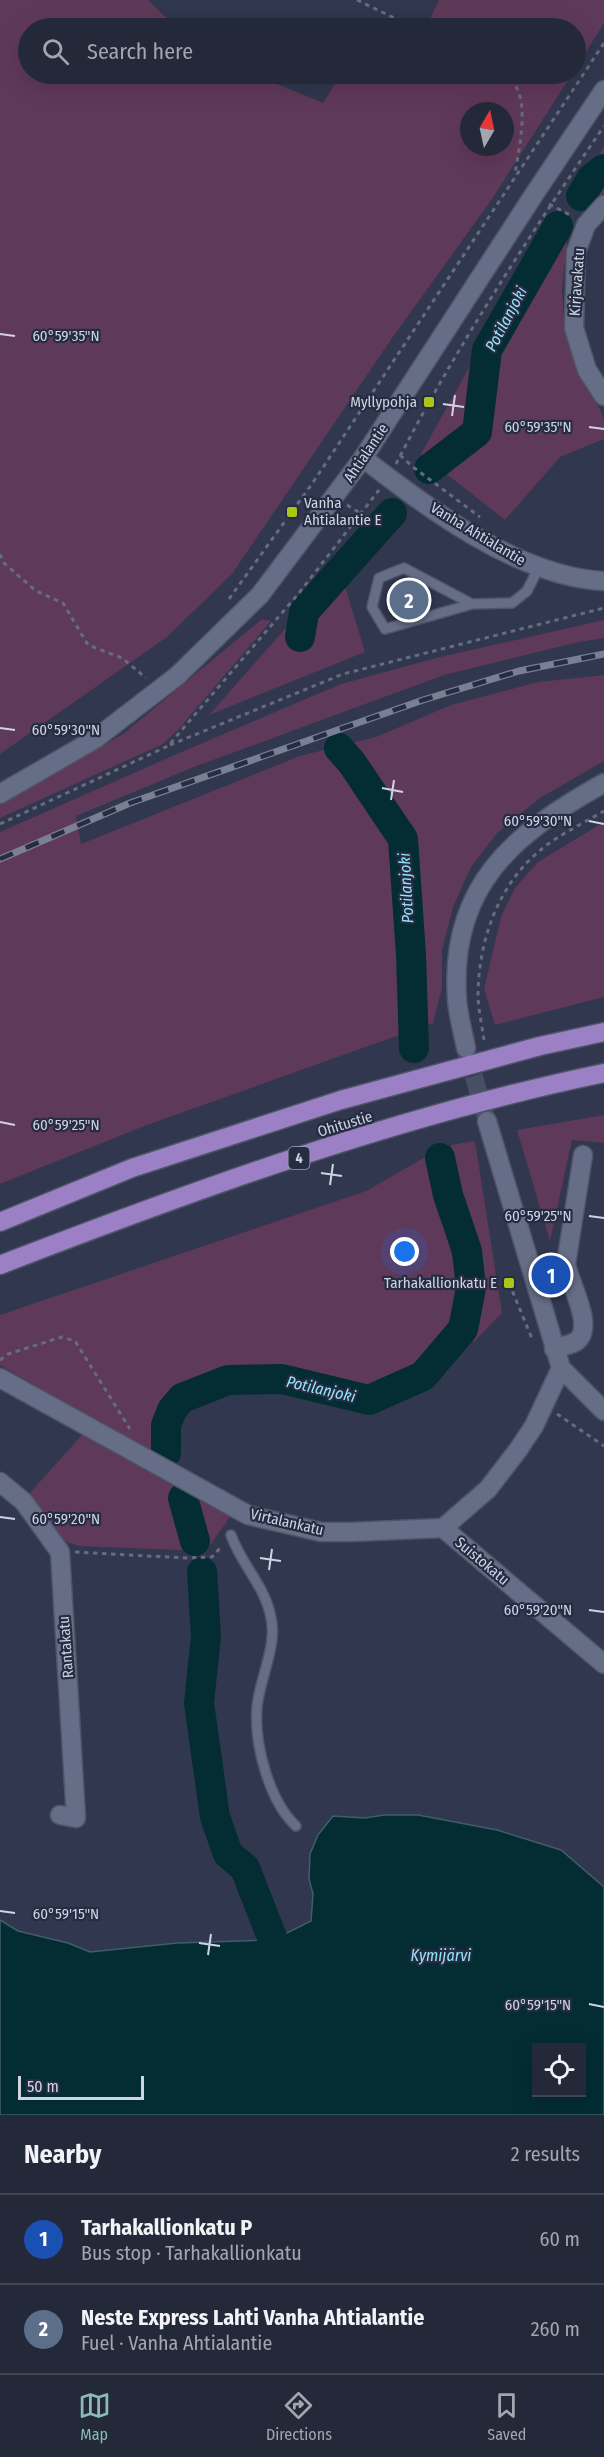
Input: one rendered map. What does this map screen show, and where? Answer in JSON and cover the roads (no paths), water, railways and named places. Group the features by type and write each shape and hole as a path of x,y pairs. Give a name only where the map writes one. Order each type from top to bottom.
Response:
{"highway":[{"name":"Ohitustie","path":"0,1222 132,1168 341,1100 604,1032"},
{"name":"Ohitustie","path":"0,1264 143,1210 347,1141 538,1086 604,1073"}],"street":[{"name":"Ahtialantie","path":"0,794 95,739 177,676 260,595 363,458 604,90"},
{"name":"Kirjavakatu","path":"604,206 586,225 576,252 574,328 587,370 604,396"},
{"name":"Vanha Ahtialantie","path":"363,458 455,523 538,569 579,580 604,581"},
{"path":"466,1048 457,999 458,953 467,912 488,873 519,839 562,807 604,783"},
{"path":"487,1121 561,1368 604,1411"},
{"path":"554,1349 577,1340 582,1333 580,1306 566,1264 583,1155"},
{"path":"443,1528 488,1489 518,1450 534,1426 561,1368"},
{"name":"Virtalankatu","path":"0,1378 248,1515 321,1532 443,1528"},
{"name":"Rantakatu","path":"0,1482 24,1502 60,1552 76,1818 60,1815"},
{"name":"Suistokatu","path":"443,1528 604,1664"}],"lane":[{"path":"472,604 404,568 379,578 372,608 385,629 472,604 512,603 527,591 538,569"},
{"path":"231,1535 271,1614 272,1638 257,1707 258,1737 261,1759 284,1815 296,1826"}],"water":[{"name":"Kymijärvi","path":"384,1815 418,1815 497,1830 561,1850 604,1887 604,2115 0,2115 0,1920 18,1931 68,1943 90,1952 177,1943 273,1940 311,1921 313,1894 309,1879 310,1854 318,1835 333,1816 365,1818"}],"waterway":[{"name":"Potilanjoki","path":"581,196 592,178 604,169"},
{"name":"Potilanjoki","path":"429,469 477,432 487,350 558,226"},
{"name":"Potilanjoki","path":"300,637 304,612 392,513"},
{"name":"Potilanjoki","path":"339,748 352,763 403,839 411,955 414,1048"},
{"name":"Potilanjoki","path":"166,1453 166,1425 172,1410 182,1398 228,1380 282,1379 369,1400 423,1376 463,1329 471,1288 467,1251 448,1195 440,1158"},
{"name":"Potilanjoki","path":"183,1498 195,1541"},
{"name":"Potilanjoki","path":"202,1572 206,1636 199,1703 215,1817 228,1854 245,1868 273,1940"}],"tunnel":[{"path":"466,1050 487,1121"}],"railway":[{"path":"0,859 130,803 423,700 519,671 604,654"}],"place":[{"name":"Myllypohja","path":"429,402"},
{"name":"Vanha Ahtialantie E","path":"292,512"},
{"name":"Neste Express Lahti Vanha Ahtialantie","path":"409,600"},
{"name":"Tarhakallionkatu P","path":"551,1275"},
{"name":"Tarhakallionkatu E","path":"509,1283"}]}
